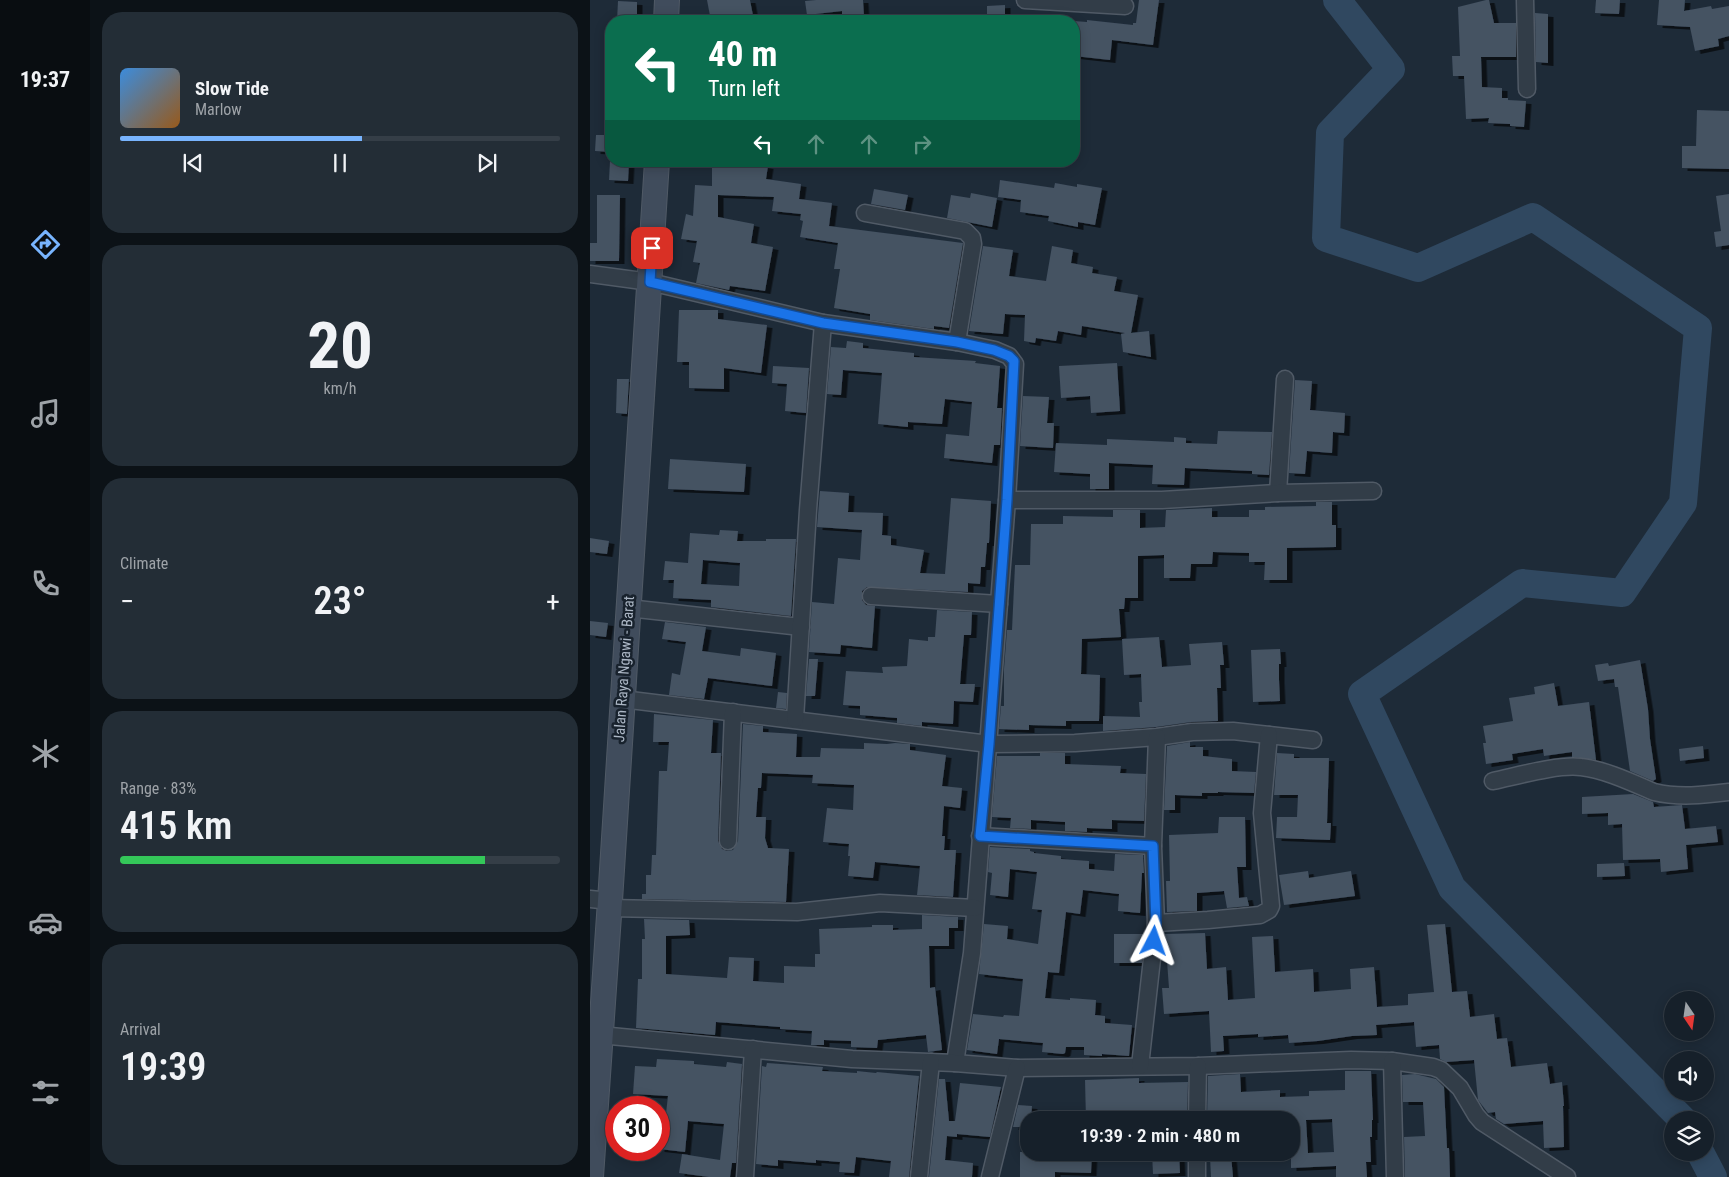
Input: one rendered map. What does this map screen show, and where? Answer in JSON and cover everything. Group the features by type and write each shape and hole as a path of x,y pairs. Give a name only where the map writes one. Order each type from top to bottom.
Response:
{"main road":[{"path":"666,15 667,0"},
{"name":"Jalan Raya Ngawi - Barat","path":"591,1177 600,1035 603,903 622,699 657,167"}],"street":[{"path":"1024,0 1125,6"},
{"path":"1525,0 1527,88"},
{"path":"865,213 965,231 972,238 973,244 957,342"},
{"path":"590,274 650,282 823,323 957,342 994,350 1009,356 1014,361 1007,500 972,953 955,1062"},
{"path":"795,719 808,510 823,323"},
{"path":"1278,492 1285,379"},
{"path":"1007,500 1162,500 1278,492 1374,492"},
{"path":"870,596 999,604"},
{"path":"628,608 801,627"},
{"path":"622,699 989,744 1075,743 1157,737 1192,732 1233,731 1313,740"},
{"path":"728,841 733,712"},
{"path":"1156,923 1208,920 1260,914 1269,910 1271,906 1262,813 1269,735"},
{"path":"1140,1066 1156,923 1153,846 1157,737"},
{"path":"1493,781 1566,767 1580,767 1595,769 1663,794 1698,796 1729,792"},
{"path":"980,836 1153,846"},
{"path":"603,903 797,912 880,903 975,908"},
{"path":"600,1035 852,1058 955,1062 1016,1068 1198,1066 1351,1060 1392,1061 1433,1067 1441,1070 1460,1088 1482,1122 1567,1177"},
{"path":"745,1177 754,1048"},
{"path":"1392,1061 1395,1177"},
{"path":"919,1177 930,1062"},
{"path":"1197,1111 1198,1066"},
{"path":"990,1177 1016,1068"},
{"path":"1197,1161 1197,1177"}],"building":[{"path":"707,0 750,0 753,15 710,15"},
{"path":"863,0 864,15 842,15 842,11 807,15 805,1"},
{"path":"1139,0 1159,0 1153,45 1112,40 1110,60 1080,57 1080,21 1087,22 1087,20 1133,25 1133,23 1136,23"},
{"path":"1489,0 1494,23 1516,23 1516,57 1481,57 1482,87 1502,88 1502,98 1526,101 1524,127 1488,123 1489,118 1466,119 1464,76 1453,76 1452,56 1460,56 1458,7"},
{"path":"1596,0 1620,0 1619,14 1595,13"},
{"path":"1659,0 1685,0 1684,11 1711,6 1712,9 1729,6 1729,36 1718,39 1719,46 1695,51 1690,27 1657,25"},
{"path":"618,1 637,2 637,15 617,15"},
{"path":"1005,5 1005,15 987,15 987,6"},
{"path":"1535,13 1548,14 1548,63 1536,62"},
{"path":"1697,110 1729,111 1729,169 1682,168 1682,146 1696,146"},
{"path":"596,135 605,135 605,152 595,151"},
{"path":"610,167 629,167 628,181 609,180"},
{"path":"712,167 768,167 766,179 801,184 799,199 832,203 829,226 963,243 949,328 934,326 934,329 870,320 870,314 834,308 840,269 834,269 838,243 800,237 803,221 800,220 801,214 772,211 774,197 718,195 718,217 754,224 751,243 773,247 765,291 730,286 729,290 696,283 700,263 693,262 697,241 681,239 686,214 693,216 695,185 712,186"},
{"path":"1000,180 1054,188 1055,183 1077,187 1077,184 1102,188 1095,225 1078,222 1078,227 1048,221 1049,216 1020,212 1021,200 998,197"},
{"path":"874,189 908,195 905,210 871,204"},
{"path":"971,193 997,198 992,227 947,218 951,195 970,198"},
{"path":"1729,194 1729,245 1716,247 1714,232 1721,231 1716,196"},
{"path":"597,195 620,195 619,261 590,261 590,243 597,243"},
{"path":"983,246 1013,250 1009,276 1046,281 1052,246 1073,250 1071,263 1093,267 1092,273 1117,277 1114,291 1138,295 1131,333 1149,331 1151,357 1123,352 1121,334 1125,333 1082,326 1081,335 1058,331 1056,341 1036,338 1035,343 1024,341 1025,315 1005,314 1003,334 969,331"},
{"path":"679,310 718,310 718,319 767,325 761,373 724,368 724,389 689,388 689,362 677,362"},
{"path":"847,341 863,343 863,348 914,353 914,357 976,361 975,363 1000,366 997,408 1002,408 1000,445 994,445 992,463 944,458 946,434 969,436 972,402 945,399 942,424 908,422 908,427 878,424 882,373 843,370 841,395 827,394 831,347 846,348"},
{"path":"1117,363 1120,411 1091,413 1090,396 1061,398 1059,366"},
{"path":"773,366 809,368 806,413 785,411 787,384 772,383"},
{"path":"617,379 629,379 627,414 616,413"},
{"path":"1295,380 1312,381 1310,410 1345,413 1344,433 1333,432 1332,453 1307,451 1305,474 1289,473"},
{"path":"1023,396 1049,397 1047,423 1054,423 1053,448 1020,446"},
{"path":"1218,431 1272,432 1269,475 1252,474 1252,471 1185,468 1184,485 1152,484 1153,465 1109,463 1109,489 1090,489 1090,474 1054,472 1056,443 1107,445 1107,439 1174,442 1174,437 1186,438 1186,443 1217,444"},
{"path":"670,459 746,464 744,492 668,489"},
{"path":"820,491 849,493 848,512 883,513 882,535 891,536 891,545 924,550 920,573 945,574 951,498 991,501 989,543 987,543 985,567 981,567 980,584 968,583 968,592 867,587 862,591 862,600 866,605 875,606 872,648 841,645 840,654 809,652 812,602 834,604 838,558 860,560 862,530 817,527"},
{"path":"1316,502 1332,502 1332,525 1336,525 1336,547 1287,548 1287,580 1264,580 1265,562 1249,562 1249,553 1213,552 1212,564 1191,564 1190,578 1164,578 1164,555 1138,556 1138,598 1125,598 1124,609 1119,609 1121,637 1082,639 1081,674 1100,675 1099,721 1066,721 1066,726 1029,725 1029,730 999,729 1001,706 1004,706 1007,630 1012,630 1015,565 1030,565 1031,524 1063,524 1063,516 1113,517 1113,510 1140,510 1140,528 1165,527 1166,510 1212,508 1212,517 1249,517 1249,510 1265,510 1265,507 1316,506"},
{"path":"720,530 738,531 737,541 796,539 791,616 711,607 711,600 673,598 674,580 663,580 665,561 688,563 690,533 719,535","holes":["703,560 740,563 739,586 701,584"]},
{"path":"590,538 609,541 607,554 590,552"},
{"path":"937,610 972,612 971,635 964,635 960,684 975,684 973,702 954,701 953,724 922,722 922,726 897,723 897,718 860,715 860,706 843,705 846,671 883,673 882,667 907,666 909,639 928,641 928,637 935,637"},
{"path":"590,621 608,623 606,637 590,635"},
{"path":"665,622 706,627 702,651 740,656 741,648 776,653 772,686 708,678 704,699 669,695 672,673 680,675 686,642 662,639"},
{"path":"1159,637 1162,667 1191,665 1189,644 1222,642 1224,665 1220,665 1221,688 1217,688 1218,721 1103,731 1103,716 1140,717 1139,702 1142,702 1141,674 1124,675 1122,639"},
{"path":"1280,649 1280,701 1253,702 1251,650"},
{"path":"809,659 818,659 815,696 806,696"},
{"path":"1640,660 1656,779 1653,781 1630,771 1618,687 1615,687 1614,679 1598,681 1595,665 1608,663 1609,666"},
{"path":"1554,683 1558,706 1589,702 1596,760 1572,757 1572,752 1544,756 1543,749 1512,754 1513,760 1486,764 1483,743 1486,743 1483,726 1513,721 1509,698 1535,694 1534,687"},
{"path":"778,692 787,693 786,709 776,708"},
{"path":"654,714 713,720 711,753 721,753 718,841 722,849 727,851 733,850 738,841 743,724 763,726 763,732 797,734 796,757 820,757 821,748 864,749 864,743 910,744 910,750 946,755 942,786 962,788 960,808 944,806 942,836 945,836 944,850 956,850 953,897 917,895 920,866 875,862 873,878 848,876 849,844 823,842 827,808 853,810 854,785 812,783 813,775 762,773 761,788 758,788 756,817 766,817 765,838 768,848 789,849 786,902 642,899 642,894 646,894 646,875 651,875 652,855 656,855 659,771 667,771 669,742 653,742"},
{"path":"1190,742 1190,747 1203,747 1203,756 1232,759 1232,771 1256,772 1254,793 1218,792 1202,793 1202,796 1175,795 1175,810 1164,810 1167,746"},
{"path":"1703,746 1704,758 1680,761 1679,749"},
{"path":"1040,753 1065,753 1065,764 1121,766 1120,773 1146,774 1144,821 1112,820 1112,829 1087,828 1087,832 1065,831 1065,822 1031,820 1031,829 1010,828 1011,818 992,817 997,756 1040,756"},
{"path":"1277,753 1294,754 1294,758 1329,758 1327,823 1331,823 1330,840 1276,838 1277,817 1297,817 1298,795 1274,795"},
{"path":"1633,794 1653,802 1654,807 1682,805 1685,829 1716,826 1718,842 1686,845 1688,869 1661,872 1660,859 1623,860 1622,824 1608,825 1608,813 1582,814 1582,797"},
{"path":"1219,817 1245,817 1246,867 1237,867 1239,898 1247,897 1249,906 1227,908 1224,891 1197,893 1197,911 1167,912 1166,881 1170,881 1169,835 1218,833"},
{"path":"990,847 1030,849 1034,853 1061,856 1061,859 1089,861 1089,869 1114,871 1115,854 1143,855 1144,873 1142,873 1140,913 1118,911 1119,894 1083,890 1080,914 1066,912 1059,973 1048,972 1045,998 1096,1000 1095,1015 1105,1016 1105,1023 1132,1025 1129,1056 1084,1055 1084,1047 1066,1047 1063,1054 1042,1052 1043,1043 999,1039 997,1054 967,1050 973,1014 1003,1017 1004,1015 1019,1016 1023,979 979,974 984,924 1008,926 1007,939 1038,944 1042,910 1032,909 1037,872 1010,869 1008,897 990,895 992,873 988,872"},
{"path":"1624,863 1625,876 1597,877 1597,864"},
{"path":"1308,871 1309,878 1351,871 1355,896 1284,905 1279,875"},
{"path":"922,915 958,917 958,928 949,928 949,946 929,946 930,988 935,987 942,1050 928,1052 926,1035 878,1040 877,1048 851,1047 851,1041 824,1040 824,1045 811,1045 812,1031 780,1029 780,1027 716,1022 715,1035 636,1028 638,979 642,979 642,939 645,939 644,919 689,920 690,935 666,936 666,974 727,978 729,957 754,958 753,981 784,983 784,966 815,967 815,954 820,954 819,929 893,925 893,930 922,929"},
{"path":"1445,924 1452,992 1467,991 1470,1017 1494,1014 1497,1039 1507,1038 1511,1067 1547,1063 1550,1084 1562,1082 1564,1147 1544,1148 1543,1121 1504,1124 1496,1119 1495,1112 1488,1113 1478,1100 1474,1060 1446,1062 1440,1059 1439,1045 1416,1047 1414,1022 1376,1025 1377,1035 1352,1036 1318,1041 1289,1043 1288,1035 1258,1037 1258,1034 1223,1036 1224,1051 1211,1052 1209,1011 1164,1014 1162,988 1169,988 1165,934 1205,933 1207,969 1226,967 1228,1000 1255,998 1252,937 1273,936 1275,972 1313,969 1314,992 1351,989 1350,969 1374,967 1377,1007 1408,1005 1408,994 1434,992 1427,925"},
{"path":"1114,934 1143,934 1142,963 1114,963"},
{"path":"657,1059 694,1061 694,1064 726,1067 727,1062 742,1064 736,1163 732,1163 730,1177 709,1177 679,1173 682,1154 720,1160 724,1124 688,1121 685,1152 670,1150 670,1096 633,1094 635,1066 656,1067"},
{"path":"767,1063 823,1067 822,1071 877,1072 919,1076 909,1177 889,1177 891,1161 856,1157 854,1173 839,1172 840,1162 816,1160 816,1163 778,1160 778,1166 756,1164 762,1066 766,1067"},
{"path":"1345,1071 1371,1071 1373,1120 1372,1137 1370,1137 1371,1162 1366,1162 1367,1177 1336,1177 1336,1166 1291,1168 1291,1161 1300,1161 1300,1111 1207,1111 1208,1076 1240,1074 1241,1092 1280,1090 1280,1097 1309,1096 1309,1091 1345,1090","holes":["1332,1119 1334,1152 1308,1153 1306,1120"]},
{"path":"1415,1074 1436,1079 1444,1087 1450,1177 1405,1177 1404,1137 1425,1136 1423,1102 1403,1102 1402,1075"},
{"path":"1139,1078 1139,1083 1188,1082 1187,1111 1086,1111 1085,1080"},
{"path":"939,1079 945,1079 949,1121 955,1121 960,1083 1001,1087 990,1137 957,1134 957,1137 947,1136 945,1160 973,1163 972,1177 929,1177"},
{"path":"1018,1105 1032,1106 1032,1111 1020,1111 1020,1127 1013,1127"},
{"path":"1020,1161 1092,1161 1091,1173 1055,1172 1055,1177 1020,1177"},
{"path":"1152,1161 1179,1161 1180,1173 1153,1174"},
{"path":"1210,1161 1232,1161 1233,1177 1211,1177"}],"waterway":[{"path":"1337,0 1391,69 1330,133 1326,238 1418,268 1533,217 1698,328 1683,503 1622,593 1522,583 1362,694 1452,888 1674,1111"},
{"path":"1705,1161 1713,1177"}],"route":[{"path":"652,248 650,282 823,323 957,342 994,350 1009,356 1014,361 1007,500 989,744 980,836 1153,846 1156,923 1154,941"}]}
